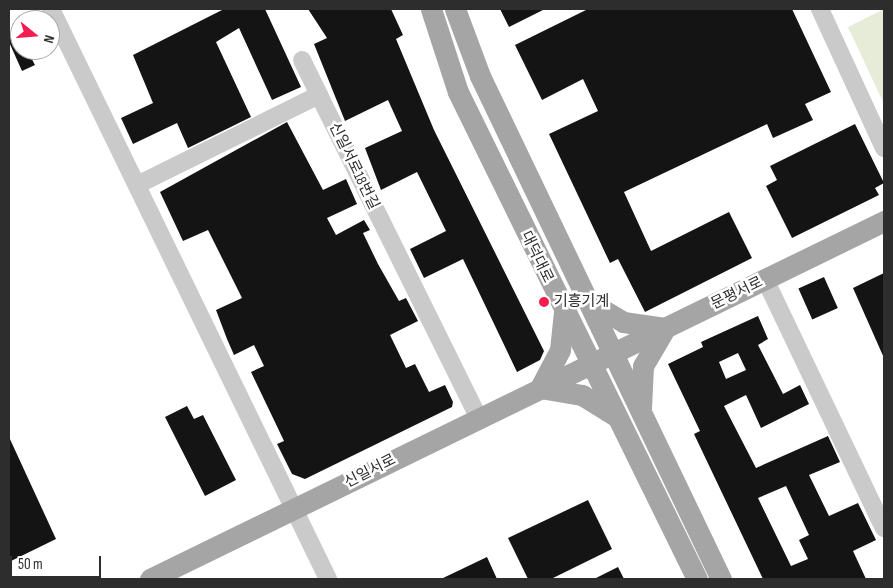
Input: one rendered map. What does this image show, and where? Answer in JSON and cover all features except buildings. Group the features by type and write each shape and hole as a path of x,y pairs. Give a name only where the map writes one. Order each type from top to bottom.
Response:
{"main road":[{"name":"대덕대로","path":"431,9 458,92 564,313 621,421 697,579"},
{"name":"대덕대로","path":"455,9 480,76 590,302 642,417 721,579"},
{"name":"문평서로","path":"590,364 884,221"},
{"path":"590,302 622,322 666,328 643,366 642,417"},
{"path":"564,313 560,350 540,388 582,395 602,404 621,421"},
{"name":"신일서로","path":"150,579 478,417 590,364"}],"street":[{"path":"52,9 139,184 328,579"},
{"path":"820,9 884,148"},
{"name":"신일서로18번길","path":"302,60 478,417"},
{"path":"139,184 319,95"},
{"path":"766,279 884,528"}],"green space":[{"path":"884,9 884,104 848,27"}],"place":[{"name":"기흥기계","path":"544,302"}]}
